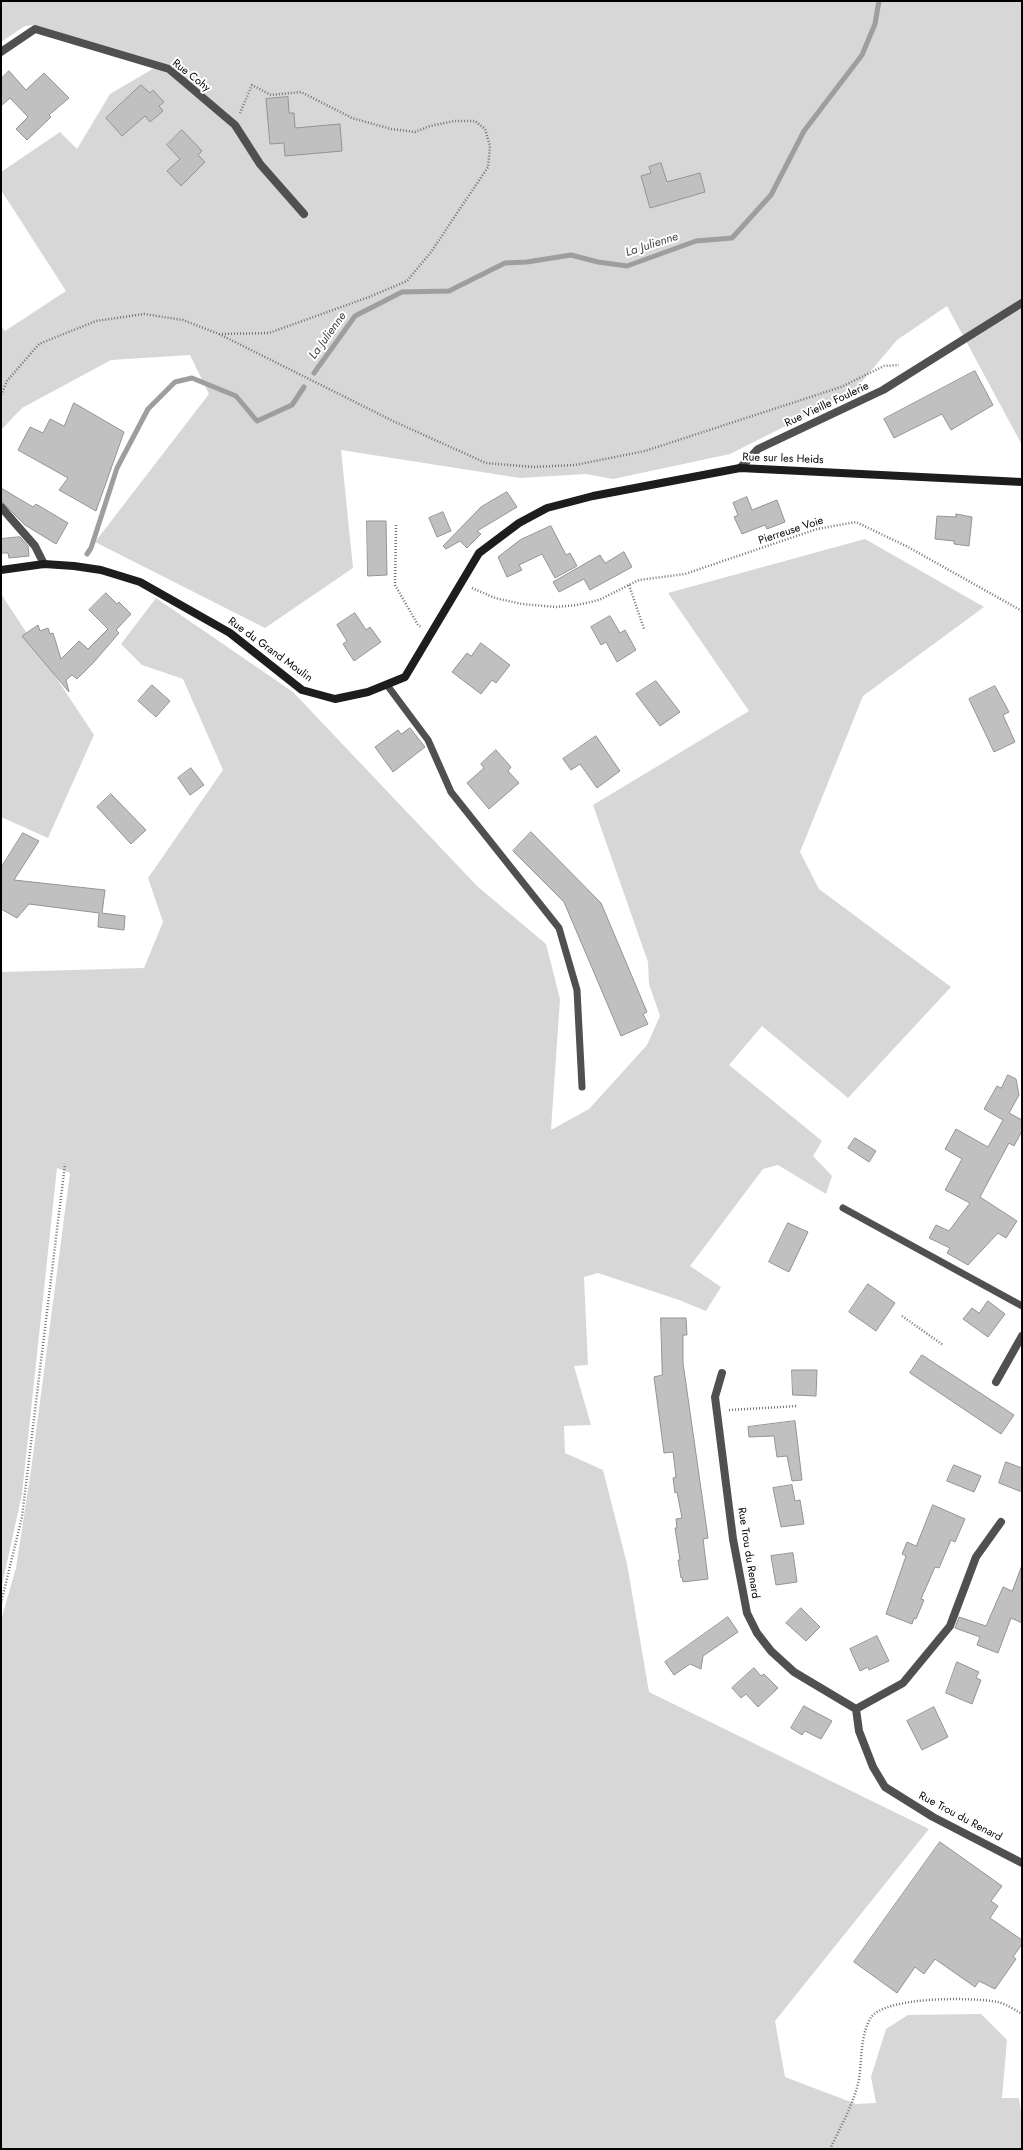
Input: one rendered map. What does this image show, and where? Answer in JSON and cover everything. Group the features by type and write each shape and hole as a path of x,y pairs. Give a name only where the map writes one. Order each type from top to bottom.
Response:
{"street":[{"name":"Rue Cohy","path":"1,52 35,29 168,69 235,125 260,164 304,214"},
{"name":"Rue Vieille Foulerie","path":"740,468 758,449 883,390 1022,303"},
{"name":"Rue sur les Heids","path":"547,508 593,496 740,468 1022,482"},
{"path":"1,507 35,546 44,564"},
{"name":"Rue du Grand Moulin","path":"1,570 44,564 101,570 140,582 230,633 302,690 335,699 368,692 405,677 479,553 519,523 547,508"},
{"path":"996,1382 1022,1336"},
{"name":"Rue Trou du Renard","path":"722,1373 715,1397 733,1539 747,1613 757,1633 771,1652 794,1672 856,1709 859,1731 874,1767 885,1787 933,1817 1022,1863"},
{"path":"856,1709 903,1683 950,1626 976,1557 1001,1522"}],"lane":[{"path":"387,685 428,740 451,792 520,881 559,928 577,990 582,1087"},
{"path":"843,1208 1022,1306"}],"path":[{"path":"219,334 269,333 369,297 407,280 431,252 470,196 488,167 490,146 485,129 475,121 454,121 430,126 415,132 390,129 352,118 301,92 271,95 252,85 235,125"},
{"path":"1,395 7,381 39,344 96,321 144,314 183,320 219,334 386,418 486,463 533,467 575,465 644,452 842,387 884,366 925,363"},
{"name":"Pierreuse Voie","path":"461,583 495,598 522,604 556,607 599,600 639,580 685,574 817,529 856,522 908,547 1022,611"},
{"path":"396,525 395,585 418,625 431,633"},
{"path":"629,585 644,629"},
{"path":"1,1604 8,1582 22,1517 65,1164"},
{"path":"902,1316 943,1345"},
{"path":"716,1410 798,1406"},
{"path":"830,2149 843,2122 858,2080 863,2038 870,2018 884,2007 928,1998 998,2002 1022,2014"}],"shaded area":[{"path":"1,1 1022,1 1022,445 947,306 897,340 853,392 730,454 613,479 586,474 520,478 341,450 353,568 265,628 95,542 209,394 190,355 111,360 22,408 1,430 1,326 5,331 66,291 1,190 1,172 60,132 77,149 110,94 161,64 45,34 34,25 25,26 1,42"},
{"path":"865,539 984,607 863,696 800,852 819,889 951,987 848,1098 762,1026 729,1065 822,1141 813,1156 832,1176 826,1194 778,1165 763,1169 690,1266 721,1287 706,1311 679,1300 598,1273 584,1277 588,1365 574,1366 591,1425 564,1426 565,1453 603,1470 627,1564 649,1692 929,1829 775,2021 785,2077 856,2104 876,2103 871,2077 886,2029 908,2015 981,2014 1007,2040 1002,2098 1019,2098 1022,2118 1022,2149 1,2149 1,1620 16,1568 31,1470 70,1173 57,1168 22,1494 1,1590 1,972 144,968 163,922 148,878 223,770 183,679 142,665 121,644 156,598 293,692 477,886 546,944 560,999 551,1130 589,1109 647,1045 660,1016 649,984 648,962 593,805 749,711 668,593"},
{"path":"1,594 94,735 48,838 1,817"}],"building":[{"path":"9,71 26,90 44,73 69,98 49,115 51,117 27,140 16,129 28,117 10,98 1,106 1,79"},
{"path":"141,85 150,93 153,90 164,102 159,106 163,111 150,122 145,116 122,136 106,118"},
{"path":"288,97 289,113 294,113 295,128 340,124 342,151 285,156 284,143 270,144 266,99"},
{"path":"182,130 202,151 198,155 205,162 181,186 167,171 180,159 167,145"},
{"path":"661,163 667,182 700,173 705,192 650,208 641,176 651,173 649,167"},
{"path":"975,371 993,405 951,430 942,414 894,438 884,419"},
{"path":"74,403 124,432 96,511 59,490 68,478 18,450 30,427 43,433 50,419 64,426"},
{"path":"1,488 33,507 36,504 68,523 56,544 25,525 1,501"},
{"path":"507,492 517,507 477,531 481,534 467,548 460,541 446,549 443,546 481,507"},
{"path":"747,497 752,510 777,500 785,522 767,529 765,525 742,534 734,517 738,515 733,503"},
{"path":"443,512 451,531 437,537 429,518"},
{"path":"956,514 972,517 969,546 954,544 954,541 935,539 937,516 956,517"},
{"path":"367,521 386,521 387,575 368,576"},
{"path":"551,526 566,555 570,553 577,566 555,578 542,554 519,565 522,570 507,577 498,557 520,540"},
{"path":"20,537 28,546 29,556 9,558 8,553 1,553 1,539"},
{"path":"624,552 632,567 590,590 584,579 559,592 553,582 600,555 605,563"},
{"path":"106,593 117,604 119,602 131,614 116,630 119,633 94,662 77,679 72,675 66,680 69,692 22,636 38,625 40,631 48,628 50,634 53,633 61,659 79,641 88,649 108,629 89,610"},
{"path":"355,613 366,630 370,627 381,642 354,661 343,644 347,641 337,625"},
{"path":"610,616 620,633 625,630 636,650 617,662 606,642 601,645 591,627"},
{"path":"481,643 510,665 496,683 492,680 481,694 452,672 467,653 471,656"},
{"path":"656,681 680,712 660,726 636,694"},
{"path":"152,685 170,701 156,717 138,701"},
{"path":"995,686 1009,712 1003,715 1015,742 994,752 969,699"},
{"path":"410,728 425,747 393,772 375,747 398,730 401,734"},
{"path":"596,736 620,771 597,788 580,764 571,770 563,759"},
{"path":"496,750 511,767 508,771 519,783 489,809 467,783 484,768 481,764"},
{"path":"191,768 204,785 190,795 178,778"},
{"path":"111,794 146,830 131,844 97,807"},
{"path":"531,832 601,903 647,1012 643,1014 648,1024 621,1036 564,902 513,851"},
{"path":"23,833 39,841 14,880 105,890 102,913 125,916 124,930 98,927 99,913 29,904 17,918 1,909 1,868"},
{"path":"1008,1075 1016,1079 1019,1095 1009,1113 1022,1120 1022,1131 1014,1146 1009,1143 980,1197 1017,1221 1006,1238 998,1233 968,1265 947,1253 950,1248 929,1238 936,1225 949,1231 970,1203 945,1190 962,1159 945,1149 956,1129 988,1147 1003,1120 984,1109 997,1086 1001,1088"},
{"path":"855,1138 876,1151 869,1162 848,1148"},
{"path":"788,1223 808,1232 789,1272 769,1262"},
{"path":"868,1284 895,1303 876,1331 849,1312"},
{"path":"988,1301 1005,1314 988,1337 963,1319 972,1308 979,1313"},
{"path":"661,1318 686,1318 687,1335 683,1335 683,1363 708,1538 703,1539 708,1579 683,1582 682,1577 681,1578 675,1528 677,1528 676,1519 682,1518 677,1492 675,1493 673,1478 676,1477 673,1452 664,1453 654,1377 662,1375"},
{"path":"922,1355 1014,1415 1001,1434 910,1373"},
{"path":"792,1370 817,1370 816,1396 793,1395"},
{"path":"795,1421 802,1480 792,1481 787,1456 777,1457 774,1436 749,1437 748,1427"},
{"path":"1006,1462 1022,1468 1022,1492 999,1483"},
{"path":"954,1465 981,1476 974,1492 947,1481"},
{"path":"792,1485 795,1501 800,1500 804,1524 781,1527 773,1488"},
{"path":"933,1505 965,1519 955,1542 951,1540 939,1568 935,1567 921,1599 924,1600 916,1619 914,1618 912,1624 886,1614 906,1556 902,1554 907,1542 916,1546"},
{"path":"793,1553 797,1582 776,1585 771,1556"},
{"path":"1021,1568 1022,1623 1011,1618 998,1653 977,1645 980,1637 955,1628 959,1617 986,1626 1003,1587 1012,1591"},
{"path":"801,1608 820,1627 806,1641 786,1623"},
{"path":"728,1617 738,1632 703,1656 701,1669 690,1664 674,1675 665,1662"},
{"path":"877,1636 889,1661 869,1670 868,1667 860,1671 850,1649"},
{"path":"957,1662 979,1672 976,1678 981,1680 972,1704 946,1693"},
{"path":"754,1668 761,1676 764,1674 778,1688 758,1707 746,1694 741,1698 732,1688"},
{"path":"804,1706 832,1721 821,1739 805,1731 802,1735 791,1728"},
{"path":"934,1707 948,1737 922,1750 907,1721"},
{"path":"940,1842 1002,1886 991,1901 998,1906 990,1918 1022,1940 1022,1944 1013,1957 1016,1959 995,1989 979,1981 975,1987 935,1959 924,1974 915,1967 897,1993 854,1962"}],"waterway":[{"name":"La Julienne","path":"314,373 355,316 402,292 449,291 505,263 527,262 571,255 598,262 627,266 696,241 732,238 771,195 804,131 862,55 875,24 879,1"},
{"name":"La Julienne","path":"87,554 91,548 117,468 148,409 175,382 192,378 236,396 257,421 292,405 304,387"}]}
